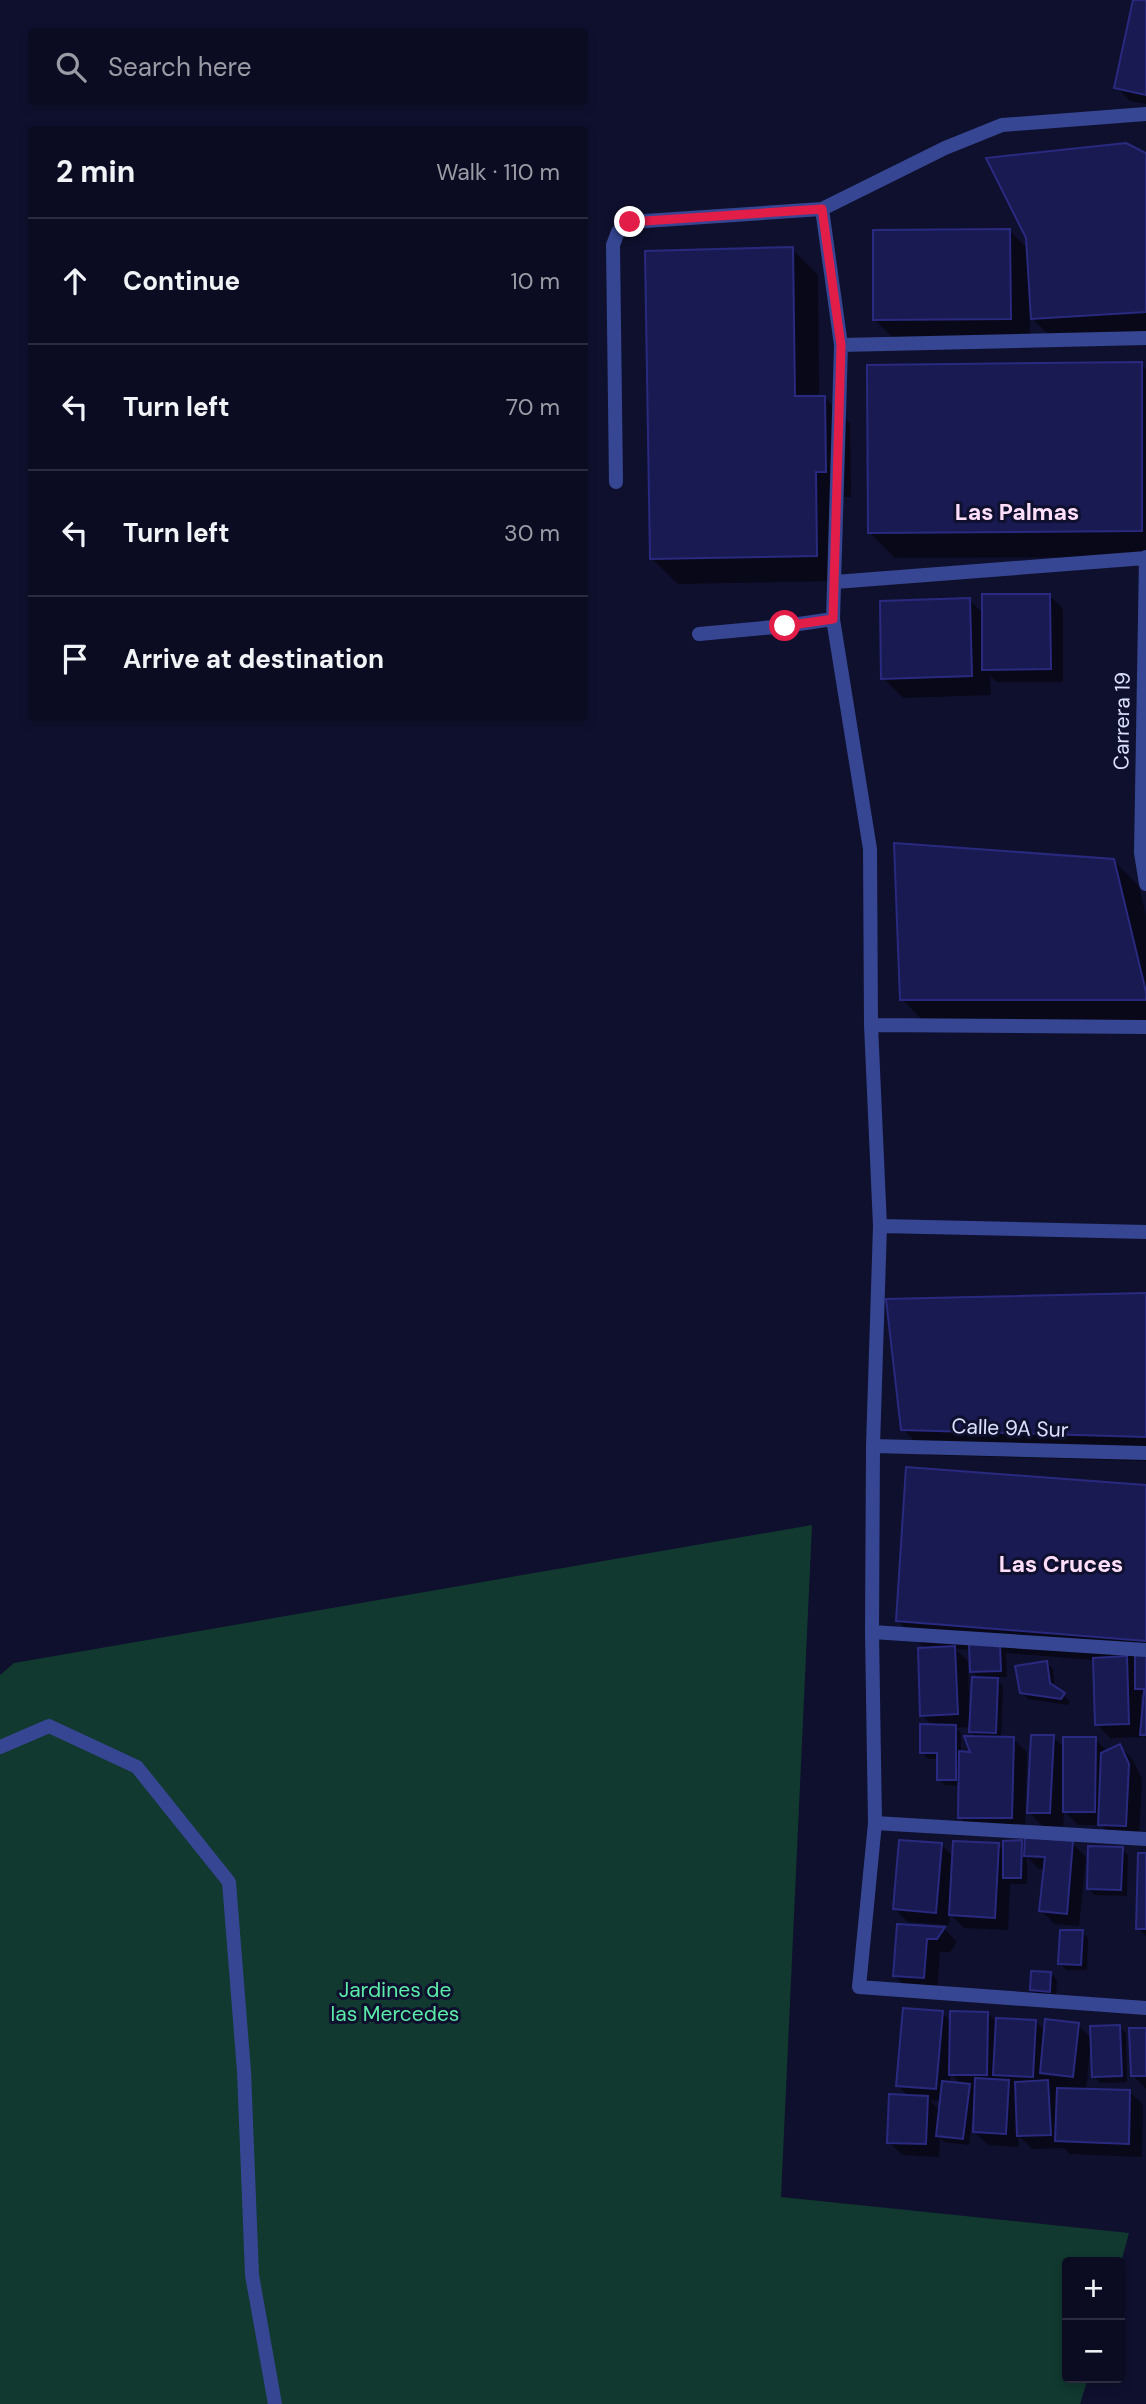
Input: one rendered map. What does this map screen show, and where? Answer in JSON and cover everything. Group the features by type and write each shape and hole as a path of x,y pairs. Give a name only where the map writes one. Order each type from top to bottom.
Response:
{"street":[{"path":"616,482 612,245 618,232 630,222 822,209 945,148 1002,125 1146,114"},
{"path":"822,209 841,345 833,619 870,849 871,1025 880,1226 873,1446 875,1823 859,1987 1146,2008"},
{"path":"841,345 1146,338"},
{"path":"835,582 1146,558"},
{"name":"Carrera 19","path":"1146,558 1140,853 1146,884"},
{"path":"699,634 833,619"},
{"path":"871,1025 1146,1027"},
{"path":"880,1226 1146,1232"},
{"name":"Calle 9A Sur","path":"873,1446 1146,1453"},
{"path":"872,1632 1146,1650"},
{"path":"0,1747 49,1726 137,1767 229,1882 244,2071 252,2275 275,2404"},
{"path":"875,1823 1146,1839"}],"green space":[{"name":"Jardines de las Mercedes","path":"812,1525 781,2197 1129,2233 1122,2257 1062,2257 1062,2383 1086,2383 1080,2404 0,2404 0,1675 14,1663"}],"building":[{"path":"1133,0 1146,0 1146,95 1114,88"},
{"path":"1126,143 1146,153 1146,312 1031,319 1026,238 986,158"},
{"path":"1010,229 1011,319 873,320 873,230"},
{"path":"793,247 795,396 825,396 826,472 816,472 817,556 650,559 645,251"},
{"path":"1142,362 1142,531 868,533 867,365"},
{"path":"982,594 1050,594 1051,669 982,670"},
{"path":"970,598 972,676 881,679 880,601"},
{"path":"894,843 1114,859 1146,1000 900,1000"},
{"path":"1146,1293 1146,1437 901,1430 886,1299"},
{"path":"906,1467 1146,1485 1146,1641 896,1621"},
{"path":"969,1644 1000,1644 1001,1671 970,1672"},
{"path":"955,1646 958,1714 920,1716 918,1648"},
{"path":"1135,1654 1146,1654 1146,1689 1135,1689"},
{"path":"1127,1656 1129,1724 1095,1725 1093,1658"},
{"path":"1047,1661 1050,1683 1065,1693 1061,1699 1020,1693 1015,1666"},
{"path":"972,1677 998,1678 996,1733 969,1732"},
{"path":"1144,1691 1146,1735 1140,1735"},
{"path":"920,1724 956,1725 956,1780 937,1780 937,1753 920,1753"},
{"path":"1031,1735 1054,1735 1050,1813 1027,1813"},
{"path":"964,1736 1014,1737 1012,1818 958,1818 959,1751 970,1752"},
{"path":"1063,1737 1096,1737 1095,1812 1063,1812"},
{"path":"1120,1744 1129,1764 1126,1826 1098,1825 1101,1753"},
{"path":"1025,1837 1073,1841 1067,1914 1039,1911 1045,1857 1024,1856"},
{"path":"899,1840 942,1843 936,1913 893,1909"},
{"path":"1022,1840 1021,1878 1003,1878 1003,1841"},
{"path":"953,1841 999,1843 995,1918 949,1915"},
{"path":"1088,1846 1123,1847 1121,1890 1087,1889"},
{"path":"1138,1853 1146,1853 1146,1929 1136,1929"},
{"path":"897,1924 945,1927 937,1939 927,1939 924,1978 893,1976"},
{"path":"1060,1930 1083,1930 1081,1965 1058,1964"},
{"path":"1031,1971 1051,1972 1050,1992 1030,1990"},
{"path":"903,2008 943,2011 936,2089 896,2086"},
{"path":"950,2011 988,2012 987,2075 949,2075"},
{"path":"996,2018 1036,2020 1033,2077 993,2075"},
{"path":"1045,2019 1079,2023 1073,2077 1040,2073"},
{"path":"1120,2025 1122,2076 1092,2077 1090,2026"},
{"path":"1129,2028 1146,2028 1146,2076 1131,2076"},
{"path":"975,2078 1009,2080 1006,2134 973,2132"},
{"path":"1048,2080 1051,2135 1017,2136 1015,2082"},
{"path":"942,2081 970,2084 963,2139 936,2136"},
{"path":"1057,2088 1130,2090 1129,2144 1055,2141"},
{"path":"889,2094 928,2096 926,2144 887,2143"}],"district":[{"name":"Las Palmas","path":"1017,512"},
{"name":"Las Cruces","path":"1061,1564"}],"route":[{"path":"630,222 822,209 841,345 833,619 785,626"}]}
